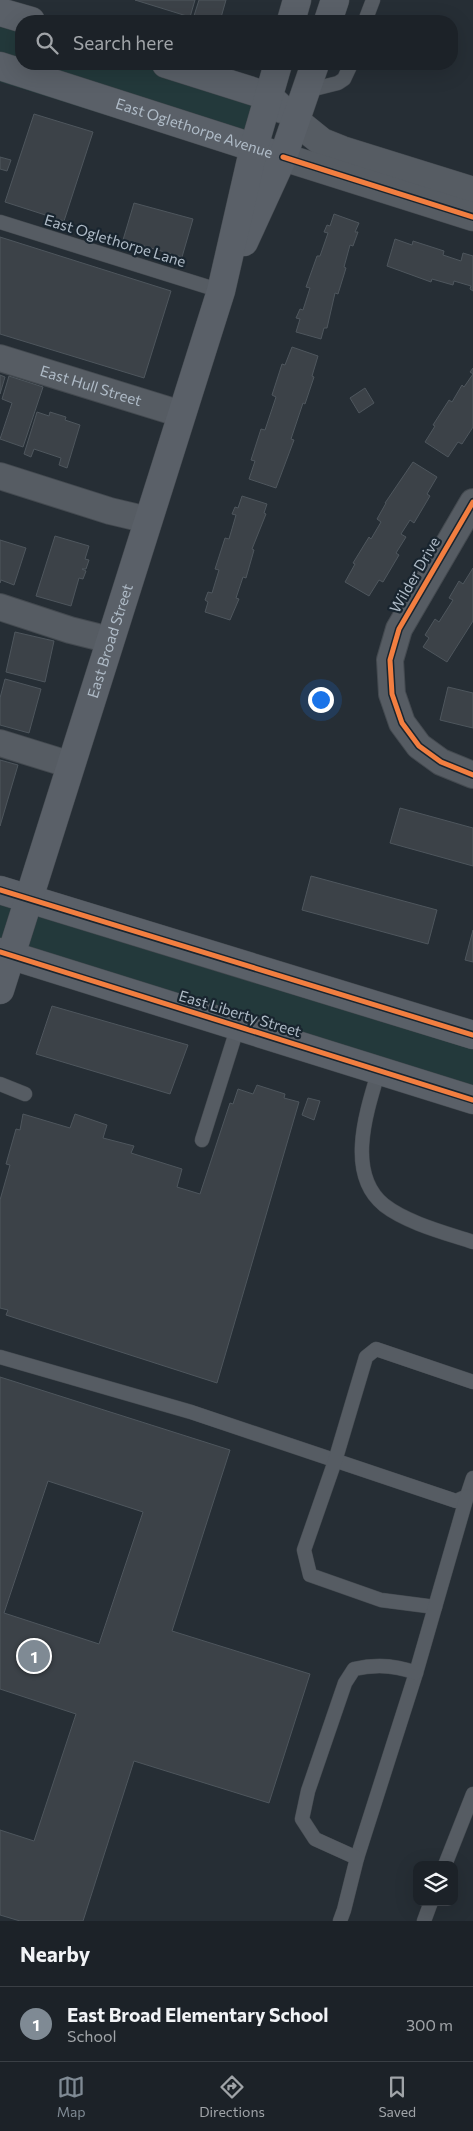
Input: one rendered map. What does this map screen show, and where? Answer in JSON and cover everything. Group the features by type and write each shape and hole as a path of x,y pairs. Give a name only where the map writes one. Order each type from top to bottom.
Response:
{"main road":[{"path":"293,15 297,0"},
{"path":"330,15 335,0"},
{"path":"0,12 15,16"},
{"name":"East Oglethorpe Avenue","path":"0,66 283,157"},
{"path":"185,70 268,96 296,121"},
{"name":"East Broad Street","path":"0,990 5,954 30,899 221,291 254,147 276,70"},
{"name":"East Broad Street","path":"221,291 283,157 313,70"},
{"path":"0,890 473,1035"},
{"name":"East Liberty Street","path":"5,954 473,1100"}],"street":[{"path":"296,121 322,142 342,150 473,191"},
{"name":"East Oglethorpe Avenue","path":"283,157 473,216"},
{"name":"East Hull Street","path":"0,358 181,414"},
{"path":"0,476 110,511 148,520"},
{"name":"Wilder Drive","path":"473,502 399,628 390,660 392,694 402,723 419,746 441,762 473,776"},
{"path":"0,607 70,630 110,640"},
{"path":"0,743 71,765"}],"lane":[{"path":"367,15 373,0"},
{"path":"306,91 338,82 344,79 348,70"},
{"name":"East Oglethorpe Lane","path":"0,222 221,291"},
{"path":"202,1140 238,1026"},
{"path":"379,1070 368,1109 362,1156 364,1175 373,1194 385,1206 408,1218 473,1242"},
{"path":"0,1084 25,1094"},
{"path":"435,1607 381,1600 310,1575 304,1550 335,1461 366,1357 376,1349 473,1382"},
{"path":"2,1358 191,1412 456,1501 467,1496"},
{"path":"340,1921 357,1858 416,1673 473,1478"},
{"path":"357,1858 315,1839 302,1819 308,1791 345,1682 354,1669 373,1665 407,1669 416,1673"},
{"path":"448,1861 473,1794"},
{"path":"424,1921 430,1906"}],"green space":[{"path":"0,4 36,15 15,15 15,70 212,70 258,84 240,157 0,82"},
{"path":"0,903 473,1047 473,1086 0,940"}],"building":[{"path":"135,0 195,0 191,15 184,15"},
{"path":"199,0 226,0 222,15 194,15"},
{"path":"34,114 93,132 64,221 5,202"},
{"path":"0,157 11,160 7,171 0,169"},
{"path":"134,203 193,219 182,257 123,240"},
{"path":"334,214 359,223 355,232 358,232 353,246 350,245 344,267 346,268 338,294 335,293 327,328 324,328 321,339 296,332 300,319 296,318 300,309 303,310 310,288 306,287 317,256 320,256 328,233 324,232 327,225 330,226"},
{"path":"0,237 171,291 144,378 0,334"},
{"path":"395,239 412,245 413,241 444,251 443,255 461,261 463,253 473,256 473,291 470,289 471,286 454,281 453,285 432,279 431,282 387,266"},
{"path":"292,347 318,356 312,376 314,377 291,439 294,440 276,488 249,479 255,461 251,460 261,429 265,430 276,397 272,395 282,364 285,365"},
{"path":"473,374 473,427 462,444 458,442 448,457 425,442 449,400 452,402 462,385 464,387"},
{"path":"0,375 5,377 0,394"},
{"path":"9,376 43,387 23,447 0,439 12,403 2,399"},
{"path":"365,388 374,403 359,413 350,398"},
{"path":"37,412 49,416 50,412 66,417 65,420 80,425 67,468 59,465 61,458 34,449 31,457 24,454"},
{"path":"413,462 437,477 427,494 430,496 414,523 410,520 401,534 406,537 396,553 399,555 383,582 379,580 369,596 345,582 355,564 353,563 381,522 377,519 385,503"},
{"path":"242,496 267,504 264,513 266,514 252,549 254,550 246,578 243,577 236,598 239,599 230,620 205,612 208,602 205,600 208,592 212,593 219,570 215,569 225,538 229,539 236,515 232,514 235,507 238,508"},
{"path":"55,536 89,546 85,559 89,560 86,569 82,569 86,571 83,579 79,578 71,606 36,596"},
{"path":"0,540 26,548 14,585 1,580 0,583"},
{"path":"473,568 473,621 447,662 423,647 429,638 425,635 435,619 439,622 453,600 449,598 459,581 463,584"},
{"path":"15,632 54,641 45,682 6,672"},
{"path":"5,679 41,689 29,733 0,725 0,698"},
{"path":"448,687 473,693 473,728 440,720"},
{"path":"0,760 18,765 0,826"},
{"path":"400,808 473,828 473,866 390,843"},
{"path":"311,876 437,910 428,944 302,910"},
{"path":"473,930 473,962 465,960"},
{"path":"52,1006 188,1045 170,1094 36,1054"},
{"path":"257,1085 285,1094 284,1098 299,1102 217,1383 6,1315 8,1310 0,1308 0,1200 10,1165 6,1164 16,1129 20,1130 23,1114 70,1128 75,1114 107,1125 103,1138 134,1146 131,1153 182,1169 177,1187 200,1194 230,1103 233,1104 238,1089 253,1094"},
{"path":"308,1098 320,1101 314,1120 302,1115"},
{"path":"0,1377 230,1450 172,1631 310,1674 269,1803 134,1761 83,1921 20,1921 0,1915 0,1830 34,1841 76,1714 0,1689","holes":["48,1481 143,1512 99,1644 4,1613"]}],"cycle path":[{"path":"283,157 473,217"},
{"path":"473,502 399,629 390,660 392,694 402,723 419,746 441,762 473,775"},
{"path":"0,890 473,1035"},
{"path":"0,952 473,1100"}],"place":[{"name":"East Broad Elementary School","path":"34,1656"}]}
